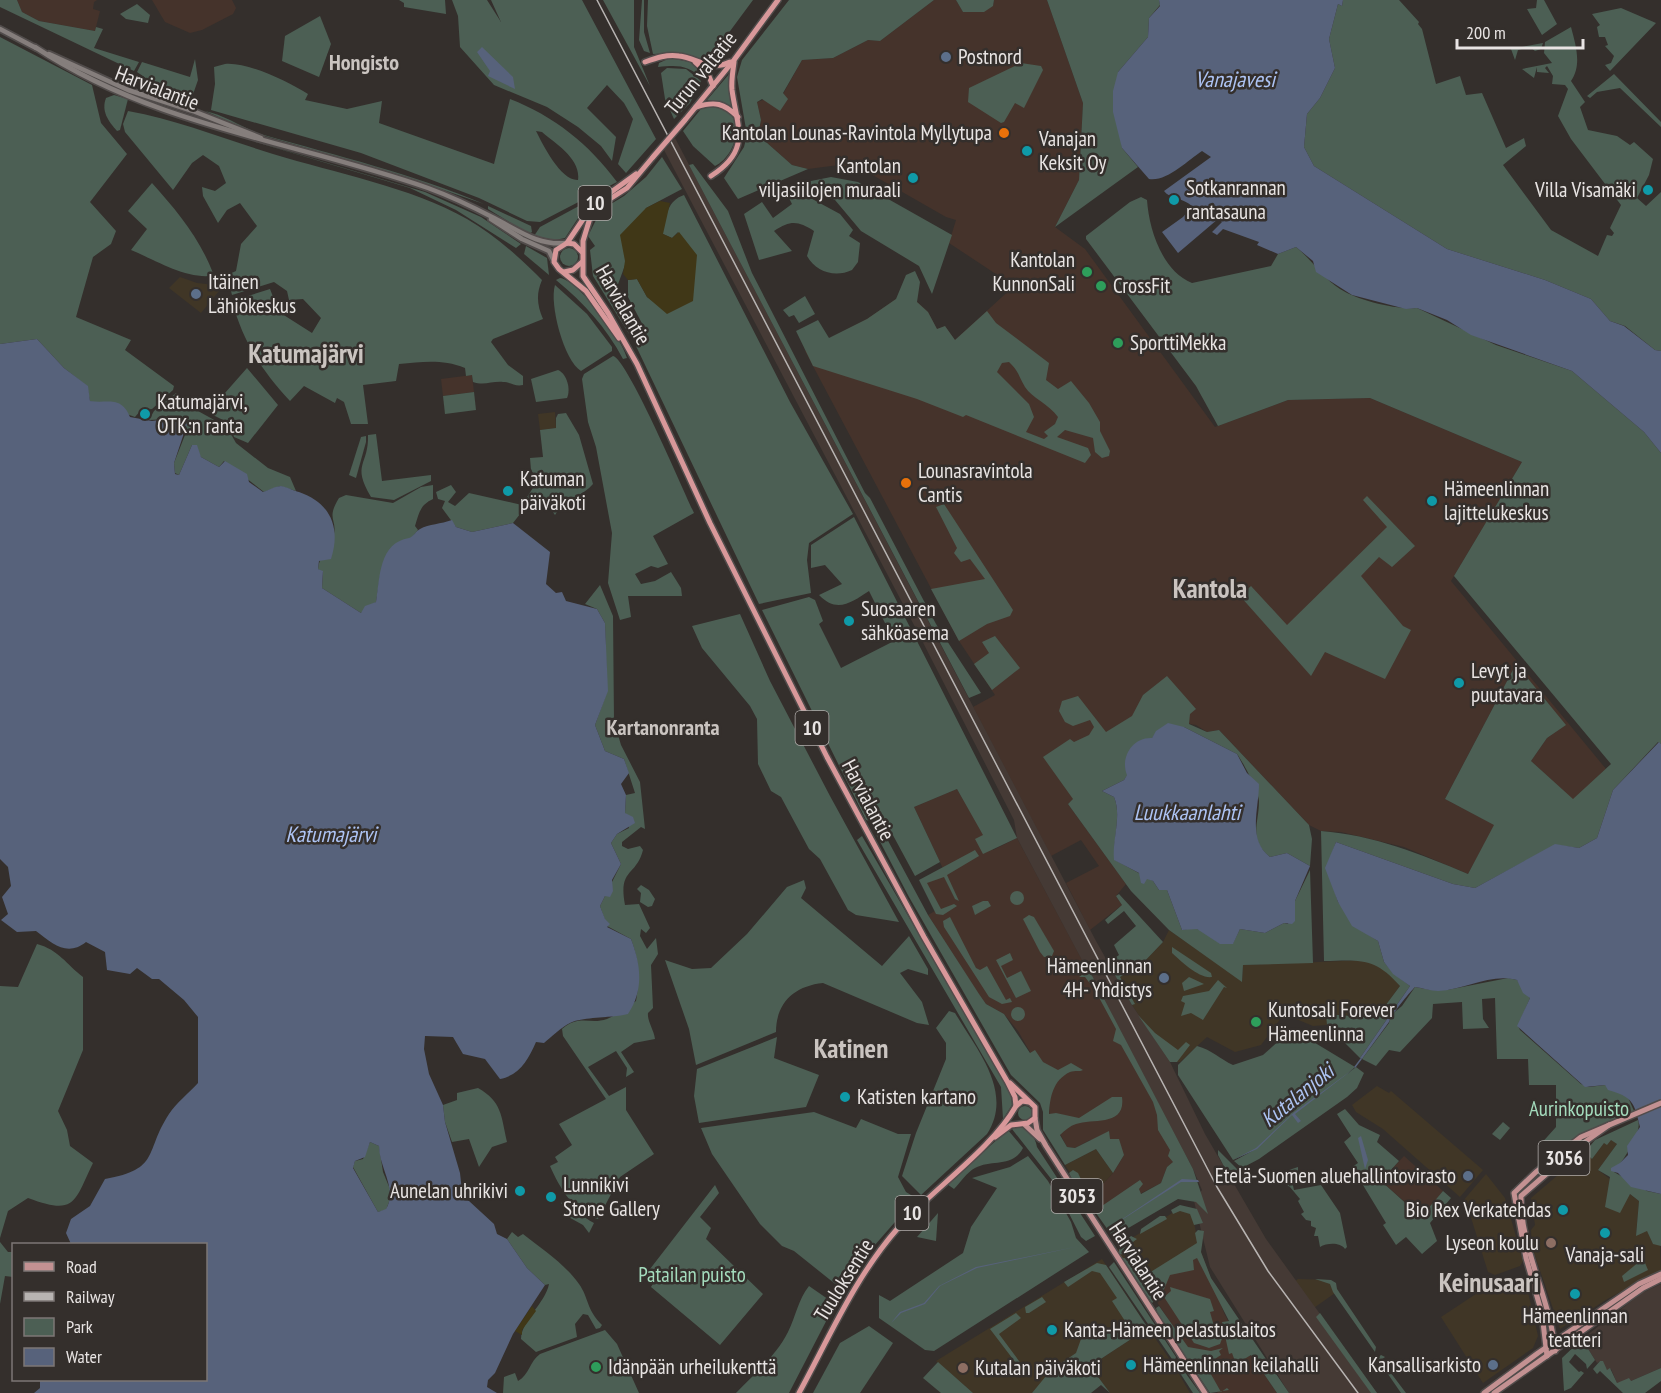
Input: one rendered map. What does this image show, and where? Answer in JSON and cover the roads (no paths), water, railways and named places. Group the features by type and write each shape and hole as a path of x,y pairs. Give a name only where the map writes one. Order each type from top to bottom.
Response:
{"highway":[{"name":"Turun valtatie","path":"583,258 585,231 593,213 627,188 734,60 778,0"},
{"path":"645,62 675,56 718,66 734,60 732,88 740,132 737,147 721,168 711,176"},
{"path":"694,61 708,74 713,86"},
{"path":"695,108 713,103 722,104 739,118"},
{"name":"Turun valtatie","path":"566,243 582,217 592,206 647,164"},
{"name":"10","path":"563,272 556,267 553,260 556,250 566,243 574,244 583,258"},
{"path":"563,272 573,270 583,258"},
{"name":"Harvialantie","path":"583,258 582,276 608,313 637,364 710,523 827,757 950,985 1007,1081 1015,1097 1015,1107"},
{"name":"Harvialantie","path":"563,272 586,291 637,364"},
{"name":"Harvialantie","path":"1007,1081 1029,1102"},
{"path":"1015,1107 1022,1101 1029,1102"},
{"name":"10","path":"1015,1107 1015,1118 1022,1123 1035,1118 1036,1109 1029,1102"},
{"name":"Tuuloksentie","path":"799,1393 853,1291 897,1230 984,1145 1015,1107"},
{"name":"Tuuloksentie","path":"984,1145 1011,1125 1022,1123"}],"main road":[{"name":"Harvialantie","path":"0,29 106,87 195,121 400,179 474,208 531,238 566,243"},
{"name":"Harvialantie","path":"34,47 128,90 193,111 275,144"},
{"name":"Harvialantie","path":"474,208 522,239 549,251 553,260"},
{"name":"3056","path":"1546,1347 1542,1314 1526,1258 1514,1200 1515,1191 1576,1140 1661,1103"},
{"name":"Harvialantie","path":"1035,1118 1037,1130 1046,1146 1205,1393"},
{"name":"Harvialantie","path":"1022,1123 1046,1146"},
{"name":"3056","path":"1555,1351 1526,1232 1521,1196 1575,1149 1611,1124"},
{"path":"1484,1393 1546,1347 1639,1284 1661,1274"},
{"path":"1494,1393 1643,1288 1661,1279"},
{"path":"1546,1347 1547,1356"}],"water":[{"name":"Vanajavesi","path":"1159,0 1343,0 1342,6 1338,4 1329,39 1335,68 1320,98 1307,114 1304,147 1314,166 1447,249 1545,280 1591,299 1610,321 1624,326 1655,350 1661,351 1661,453 1644,432 1572,371 1471,335 1447,320 1417,308 1406,309 1352,295 1316,272 1313,261 1296,247 1278,254 1257,245 1259,242 1223,229 1217,235 1212,232 1222,222 1218,219 1178,253 1162,232 1183,217 1192,206 1169,196 1164,191 1211,157 1202,151 1170,174 1149,179 1122,148 1113,112 1113,91 1118,72 1148,37 1149,18 1160,6"},
{"path":"482,47 513,77 515,89 488,76 490,71 477,52"},
{"name":"Katumajärvi","path":"37,339 64,368 88,386 90,401 118,403 130,417 152,421 167,419 187,424 174,463 175,474 179,475 192,445 197,445 201,457 219,467 225,461 247,474 249,482 263,492 281,486 299,492 319,503 331,518 335,537 331,559 319,561 318,569 323,571 322,588 361,613 365,606 376,602 380,572 386,554 399,541 410,537 424,527 452,520 456,527 472,532 513,523 550,552 546,584 556,593 562,592 566,601 597,609 605,623 608,691 595,725 605,751 624,759 629,773 621,784 626,795 625,813 633,817 635,823 617,834 611,843 621,864 612,880 613,891 610,897 605,896 600,906 605,919 610,924 607,927 631,939 639,968 639,987 628,1014 575,1021 567,1025 544,1043 536,1042 522,1066 513,1074 500,1079 485,1059 463,1054 453,1037 425,1036 424,1049 429,1074 443,1105 445,1122 460,1173 463,1200 469,1201 494,1224 497,1234 507,1239 527,1268 545,1285 513,1334 495,1373 488,1380 487,1387 497,1393 34,1393 40,1388 40,1381 207,1381 207,1243 71,1243 66,1233 71,1219 90,1206 105,1179 123,1175 143,1164 149,1157 169,1114 198,1083 198,1017 184,1000 159,979 152,979 137,968 130,974 107,970 105,952 86,942 66,949 36,931 17,932 1,920 8,914 2,897 11,886 8,867 0,859 0,344","holes":["370,1142 379,1146 390,1194 386,1209 378,1212 353,1168 355,1161 365,1157"]},
{"name":"Luukkaanlahti","path":"1168,723 1184,727 1237,754 1247,773 1259,784 1256,833 1263,850 1270,857 1287,853 1310,866 1295,901 1295,921 1292,924 1284,923 1265,933 1240,929 1233,944 1220,944 1197,929 1182,930 1167,890 1159,890 1153,881 1147,879 1144,884 1141,883 1139,873 1114,860 1116,804 1114,797 1102,791 1124,780 1127,775 1125,762 1133,745 1152,738 1156,731"},
{"path":"1659,742 1661,744 1661,1194 1631,1187 1618,1173 1611,1171 1611,1168 1628,1155 1627,1146 1640,1127 1634,1106 1627,1098 1608,1090 1605,1085 1585,1087 1517,1026 1530,998 1523,993 1517,980 1507,978 1488,980 1438,991 1415,987 1362,1059 1360,1058 1410,986 1393,974 1384,962 1378,941 1352,926 1338,902 1325,868 1336,842 1453,884 1475,888 1555,844 1579,848 1597,838 1613,790"},
{"path":"1356,1067 1295,1114 1301,1121 1298,1123 1292,1115 1257,1149 1233,1160 1256,1148 1292,1114"},
{"path":"1361,1136 1368,1160 1365,1169 1358,1138"},
{"path":"1182,1179 1199,1182 1181,1182 1106,1230"},
{"path":"1080,1246 977,1268 940,1286 925,1304 901,1313 891,1323 900,1312 924,1303 939,1286 976,1267"}],"waterway":[{"name":"Kutalanjoki","path":"1355,1067 1361,1059"}],"railway":[{"path":"597,0 1217,1187 1268,1271 1358,1393"}],"place":[{"name":"Postnord","path":"946,57"},
{"name":"Kantolan Lounas-Ravintola Myllytupa","path":"1004,133"},
{"name":"Vanajan Keksit Oy","path":"1027,151"},
{"name":"Kantolan viljasiilojen muraali","path":"913,178"},
{"name":"Villa Visamäki","path":"1648,190"},
{"name":"Sotkanrannan rantasauna","path":"1174,200"},
{"name":"Kantolan KunnonSali","path":"1087,272"},
{"name":"CrossFit","path":"1101,286"},
{"name":"Itäinen Lähiökeskus","path":"196,294"},
{"name":"SporttiMekka","path":"1118,343"},
{"name":"Katumajärvi, OTK:n ranta","path":"145,414"},
{"name":"Lounasravintola Cantis","path":"906,483"},
{"name":"Katuman päiväkoti","path":"508,491"},
{"name":"Hämeenlinnan lajittelukeskus","path":"1432,501"},
{"name":"Suosaaren sähköasema","path":"849,621"},
{"name":"Levyt ja puutavara","path":"1459,683"},
{"name":"Hämeenlinnan 4H- Yhdistys","path":"1164,978"},
{"name":"Kuntosali Forever Hämeenlinna","path":"1256,1022"},
{"name":"Katisten kartano","path":"845,1097"},
{"name":"Etelä-Suomen aluehallintovirasto","path":"1468,1176"},
{"name":"Aunelan uhrikivi","path":"520,1191"},
{"name":"Lunnikivi Stone Gallery","path":"551,1197"},
{"name":"Bio Rex Verkatehdas","path":"1563,1210"},
{"name":"Vanaja-sali","path":"1605,1233"},
{"name":"Lyseon koulu","path":"1551,1243"},
{"name":"Hämeenlinnan teatteri","path":"1575,1294"},
{"name":"Kanta-Hämeen pelastuslaitos","path":"1052,1330"},
{"name":"Hämeenlinnan keilahalli","path":"1131,1365"},
{"name":"Kansallisarkisto","path":"1493,1365"},
{"name":"Idänpään urheilukenttä","path":"596,1367"},
{"name":"Kutalan päiväkoti","path":"963,1368"}],"district":[{"name":"Hongisto","path":"364,62"},
{"name":"Katumajärvi","path":"306,354"},
{"name":"Kantola","path":"1210,589"},
{"name":"Kartanonranta","path":"663,727"},
{"name":"Katinen","path":"851,1049"},
{"name":"Keinusaari","path":"1489,1283"}],"park label":[{"name":"Aurinkopuisto","path":"1579,1109"},
{"name":"Patailan puisto","path":"692,1275"}]}
